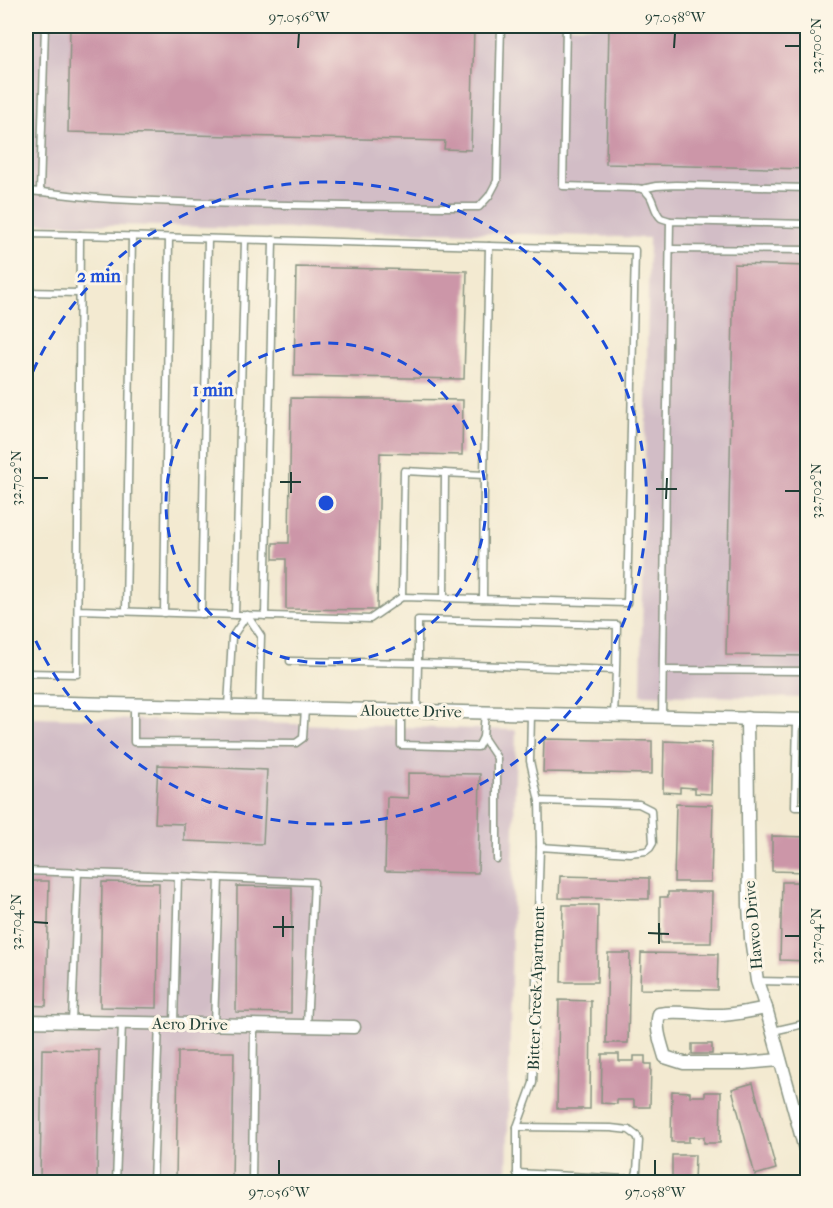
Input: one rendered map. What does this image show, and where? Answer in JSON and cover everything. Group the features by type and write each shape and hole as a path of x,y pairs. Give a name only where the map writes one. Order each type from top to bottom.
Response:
{"street":[{"name":"Alouette Drive","path":"26,702 802,720"},
{"name":"Hawco Drive","path":"747,718 751,938 757,981 773,1031 807,1160"},
{"path":"766,1008 721,1015 670,1012 659,1014 657,1020 659,1037 665,1057 684,1063 744,1063 780,1060"},
{"name":"Aero Drive","path":"26,1021 354,1027"}],"lane":[{"path":"40,192 45,26"},
{"path":"26,191 121,199 340,206 478,207 489,196 497,181 501,26"},
{"path":"566,26 563,186 642,189 676,185 807,188"},
{"path":"642,189 654,202 656,212 662,219 670,221 807,224"},
{"path":"662,716 670,221"},
{"path":"26,234 635,250 627,603 402,597 370,620 78,610"},
{"path":"26,673 77,674 80,235"},
{"path":"126,611 132,237"},
{"path":"164,613 169,238"},
{"path":"201,614 208,239"},
{"path":"235,615 245,240"},
{"path":"265,616 273,240"},
{"path":"483,599 489,246"},
{"path":"670,249 807,250"},
{"path":"26,292 80,293"},
{"path":"402,597 404,471 484,475"},
{"path":"444,598 445,473"},
{"path":"228,706 232,637 247,615"},
{"path":"247,615 261,636 259,707"},
{"path":"417,711 418,620 617,625 614,715"},
{"path":"290,661 616,670"},
{"path":"663,670 807,671"},
{"path":"134,704 134,742 296,743 303,738 305,708"},
{"path":"401,710 400,745 478,747 483,738 485,712"},
{"name":"Bitter Creek Apartment","path":"520,1182 517,1127 533,1083 540,847 539,801 530,761 531,713"},
{"name":"Alouette Drive","path":"802,720 795,807 807,807"},
{"path":"483,738 496,758 497,859"},
{"path":"539,801 639,804 651,810 653,828 653,843 646,851 630,853 540,847"},
{"path":"26,871 314,882 308,1026"},
{"path":"72,1022 78,873"},
{"path":"174,1023 178,876"},
{"path":"214,1024 219,878"},
{"path":"757,981 807,982"},
{"path":"116,1182 122,1023"},
{"path":"153,1182 159,1023"},
{"path":"773,1031 807,1023"},
{"path":"252,1182 255,1025"},
{"path":"517,1127 629,1130 637,1136 639,1141 638,1171 634,1178 518,1173"}],"shaded area":[{"path":"26,26 807,26 807,698 641,695 649,238 26,223"},
{"path":"26,718 516,730 507,1182 26,1182"}],"building":[{"path":"70,26 474,26 471,150 444,149 445,141 68,132"},
{"path":"609,26 808,26 808,169 606,164"},
{"path":"734,264 808,266 808,656 726,655"},
{"path":"296,267 467,271 464,379 294,376"},
{"path":"291,398 463,400 462,455 380,453 377,610 286,609 286,559 273,559 273,543 289,543"},
{"path":"544,739 652,741 652,774 543,772"},
{"path":"664,741 712,743 711,794 695,793 695,788 680,787 680,793 663,792"},
{"path":"158,765 267,770 263,844 184,841 184,824 155,823"},
{"path":"408,773 480,774 478,873 385,871 387,797 408,798"},
{"path":"676,804 713,805 711,882 674,882"},
{"path":"772,836 808,837 808,872 772,871"},
{"path":"560,876 649,878 649,899 559,898"},
{"path":"26,881 49,881 46,1006 26,1005"},
{"path":"102,882 159,883 157,1008 100,1007"},
{"path":"782,882 808,882 808,961 780,960"},
{"path":"237,886 292,887 291,1013 236,1012"},
{"path":"668,892 712,892 711,943 660,943 660,897 668,897"},
{"path":"563,905 598,905 597,982 561,982"},
{"path":"608,953 630,953 628,1043 606,1043"},
{"path":"641,953 718,954 717,990 640,989"},
{"path":"559,1000 591,1001 590,1109 557,1109"},
{"path":"692,1044 712,1044 712,1054 692,1054"},
{"path":"42,1049 99,1050 97,1182 40,1181"},
{"path":"178,1052 234,1052 232,1182 176,1182"},
{"path":"602,1054 619,1054 619,1061 634,1061 634,1056 645,1056 645,1064 651,1064 650,1107 634,1107 634,1100 617,1100 617,1104 601,1103"},
{"path":"753,1083 776,1169 755,1175 732,1089"},
{"path":"672,1091 690,1092 690,1096 705,1096 705,1092 721,1092 720,1143 704,1143 704,1137 689,1137 689,1142 671,1142"},
{"path":"672,1155 695,1155 694,1182 672,1182"}]}
